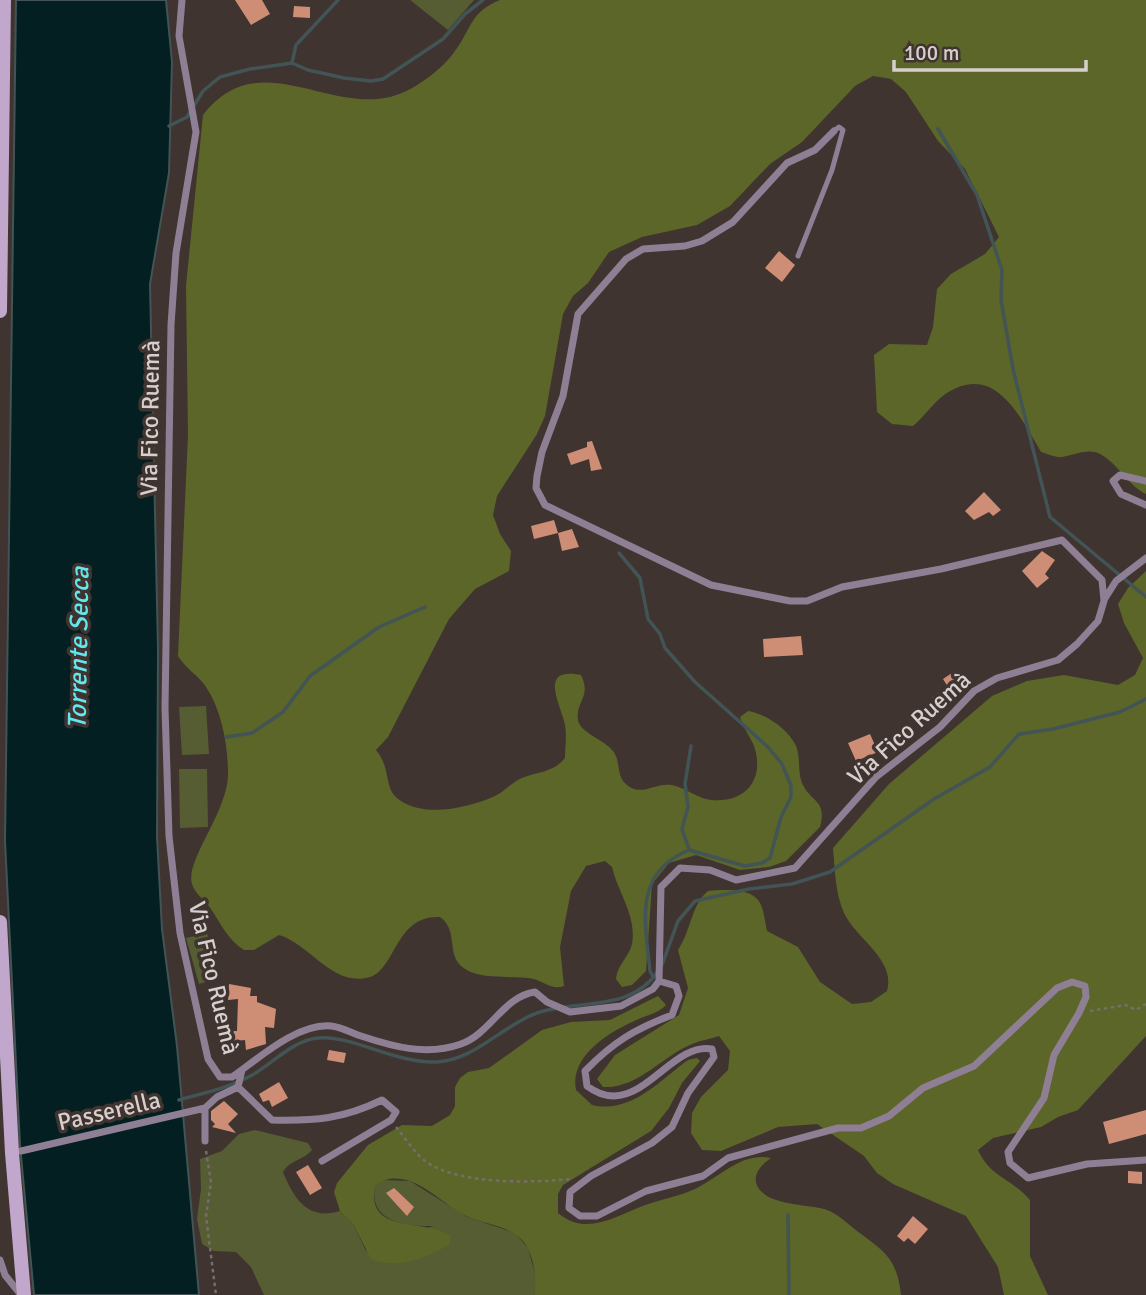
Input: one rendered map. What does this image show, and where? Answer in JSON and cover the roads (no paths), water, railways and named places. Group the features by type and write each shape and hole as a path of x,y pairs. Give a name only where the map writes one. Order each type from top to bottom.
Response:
{"main road":[{"path":"0,311 4,0"},
{"path":"0,922 12,1153 23,1295"}],"street":[{"name":"Via Fico Ruemà","path":"182,0 179,36 195,131 176,253 171,325 166,708 169,836 180,933 208,1059 220,1077 232,1077 306,1030 331,1026 398,1049 415,1050 462,1044 489,1027 511,1004 527,993 535,992 547,1002 570,1012 621,1006 653,989 659,982 661,887 668,876 680,867 710,870 736,880 795,868 876,777 940,727 974,691 997,678 1058,660 1098,621 1104,601 1116,581 1146,558"},
{"path":"834,131 815,150 787,163 733,222 702,241 685,246 643,249 626,259 607,278 579,314 562,396 542,452 536,488 545,505 711,585 790,601 807,601 842,587 1013,554 1055,540 1062,540 1102,580 1104,601"},
{"path":"1146,481 1120,475 1113,481 1121,494 1146,505"},
{"path":"659,982 676,986 679,996 672,1015 631,1031 604,1051 585,1070 587,1086 596,1093 614,1097 634,1091 673,1063 703,1047 712,1049 714,1057 688,1093 672,1127 652,1143 591,1176 569,1192 569,1208 580,1216 597,1216 646,1191 703,1176 728,1158 838,1128 861,1128 889,1115 923,1087 974,1066 1057,988 1072,982 1085,986 1086,997 1054,1055 1044,1098 1008,1152 1010,1163 1028,1178 1087,1164 1146,1160"},
{"path":"242,1070 238,1087 272,1120 322,1121 358,1112 382,1101 396,1112 391,1121 322,1161"},
{"name":"Passerella","path":"21,1151 205,1108 217,1097 238,1087"},
{"path":"205,1108 205,1140"},
{"path":"0,1260 5,1275 23,1295"}],"lane":[{"path":"798,256 832,170 843,130 839,127 834,131"}],"water":[{"name":"Torrente Secca","path":"16,0 166,0 172,62 169,173 150,284 158,649 157,837 162,929 177,1046 199,1295 34,1295 20,1145 5,841"}],"waterway":[{"path":"292,63 296,45 338,0"},
{"path":"169,126 187,117 203,91 220,77 250,69 292,63 308,70 344,78 371,81 383,79 443,39 465,14 483,0"},
{"path":"938,129 977,195 1002,270 1001,300 1013,369 1050,517 1146,597"},
{"path":"619,553 640,578 648,619 660,634 665,648 695,682 768,747 782,764 791,786 791,797 781,817 770,858 762,863 745,866 689,850 671,860 659,872 651,885 645,917 650,971 653,977"},
{"path":"226,737 252,733 283,712 310,676 379,627 425,607"},
{"path":"662,965 678,921 695,901 749,889 792,884 830,872 934,799 990,767 1019,734 1053,729 1120,712 1146,699"},
{"path":"689,849 682,829 688,807 685,784 691,746"},
{"path":"179,1100 245,1079 292,1047 318,1038 346,1041 406,1059 437,1062 451,1060 476,1049 512,1025 537,1013 618,999 633,993 647,984 658,971"},
{"path":"788,1215 789,1295"}]}
